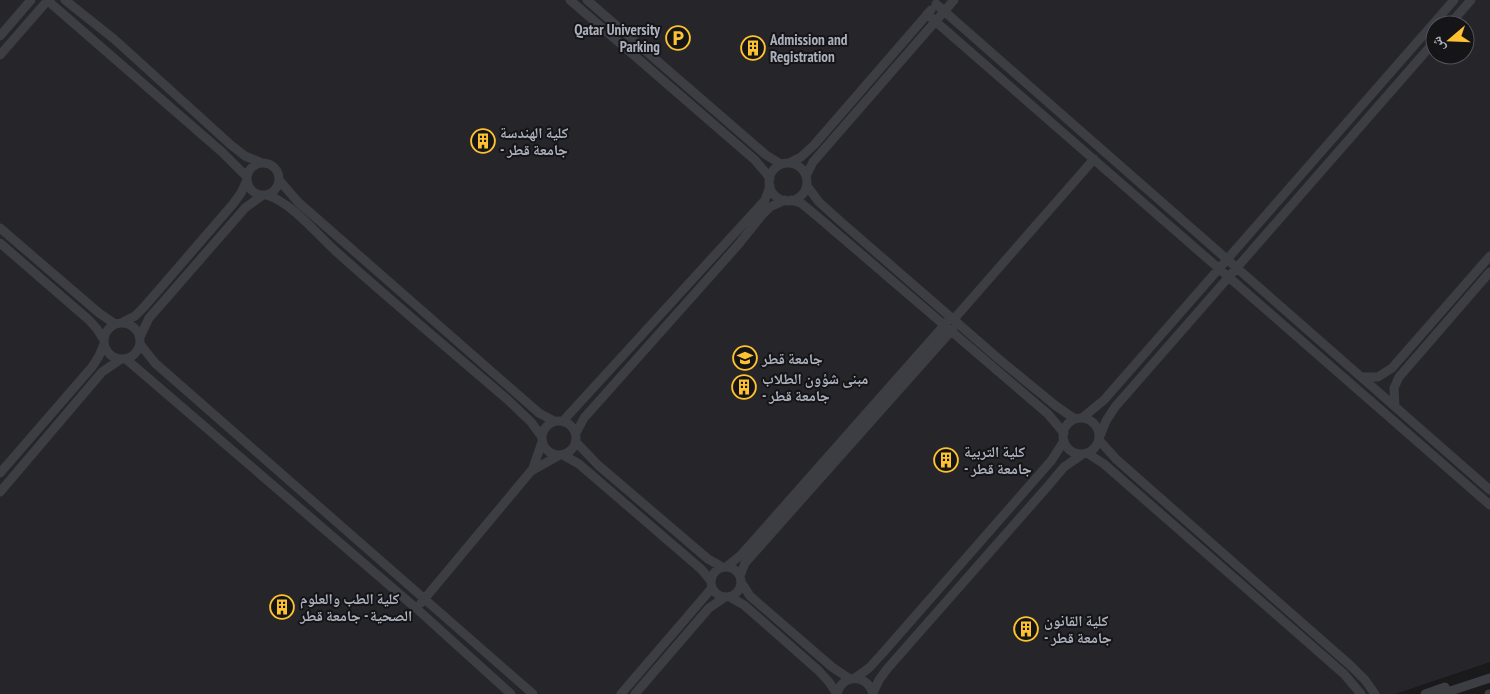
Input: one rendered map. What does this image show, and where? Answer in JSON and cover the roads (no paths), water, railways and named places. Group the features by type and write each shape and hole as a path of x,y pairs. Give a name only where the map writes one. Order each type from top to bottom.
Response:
{"street":[{"path":"0,36 31,0"},
{"path":"0,54 47,0 222,152 247,178 251,190 256,194 265,195 283,202 339,254 531,422 546,450 579,464 701,569 716,594 728,597 744,605 819,671 837,694 842,683 869,668 881,656 1051,461 1064,437 1068,423 1079,419 1099,405 1454,0"},
{"path":"0,492 102,372 136,353 149,318 245,208 275,190 279,180 278,172 273,166 245,156 235,148 114,39 66,0"},
{"path":"570,0 755,160 770,182 776,195 800,203 818,217 1048,414 1071,451 1085,454 1100,461 1344,674 1362,694"},
{"path":"587,0 766,155 785,164 800,167 819,202 1056,406 1079,419 1090,420 1096,425 1099,438 1116,459 1361,675 1375,694"},
{"path":"417,609 531,471 547,426 558,421 767,205 801,196 813,162 954,0"},
{"path":"1458,15 1471,0"},
{"path":"531,471 572,451 584,418 767,205 770,182 774,170 801,157 815,144 938,2 944,11 1490,490"},
{"path":"927,14 1490,505"},
{"path":"915,27 924,35"},
{"path":"873,693 887,669 1064,467 1094,450 1106,421 1115,408 1425,52"},
{"path":"880,68 889,76"},
{"path":"1011,88 1020,78"},
{"path":"815,144 823,151"},
{"path":"1095,160 1098,147"},
{"path":"635,694 678,636 711,584 713,574 741,555 888,396 1095,160 1108,155"},
{"path":"0,473 92,367 99,356 106,332 134,316 144,307 233,204 241,193 251,168 262,163"},
{"path":"279,180 298,202 540,413 571,425 576,438 598,465 708,559 724,567 736,570 750,596 832,667 852,678 865,681 873,693"},
{"path":"0,228 99,313 119,323 134,327 155,363 533,694"},
{"path":"0,243 89,320 97,329 110,355 124,359 417,609 511,694"},
{"path":"1362,378 1378,376 1392,368 1490,256"},
{"path":"1395,407 1394,388 1399,377 1490,272"},
{"path":"441,342 449,335"},
{"path":"464,363 472,354"},
{"path":"1327,363 1335,354"},
{"path":"621,694 678,636 709,608 738,591 746,563 844,445"},
{"path":"1457,476 1464,468"},
{"path":"1138,493 1145,484"},
{"path":"321,527 330,524 332,518"},
{"path":"1290,628 1297,620"},
{"path":"1441,694 1490,678"},
{"path":"633,680 641,687"},
{"path":"1425,694 1446,687 1458,688"}],"place":[{"name":"Qatar University Parking","path":"678,38"},
{"name":"Admission and Registration","path":"753,48"},
{"name":"كلية الهندسة - جامعة قطر","path":"483,141"},
{"name":"جامعة قطر","path":"745,358"},
{"name":"مبنى شؤون الطلاب - جامعة قطر","path":"744,387"},
{"name":"كلية التربية - جامعة قطر","path":"946,460"},
{"name":"كلية الطب والعلوم الصحية - جامعة قطر","path":"282,607"},
{"name":"كلية القانون - جامعة قطر","path":"1026,629"}]}
